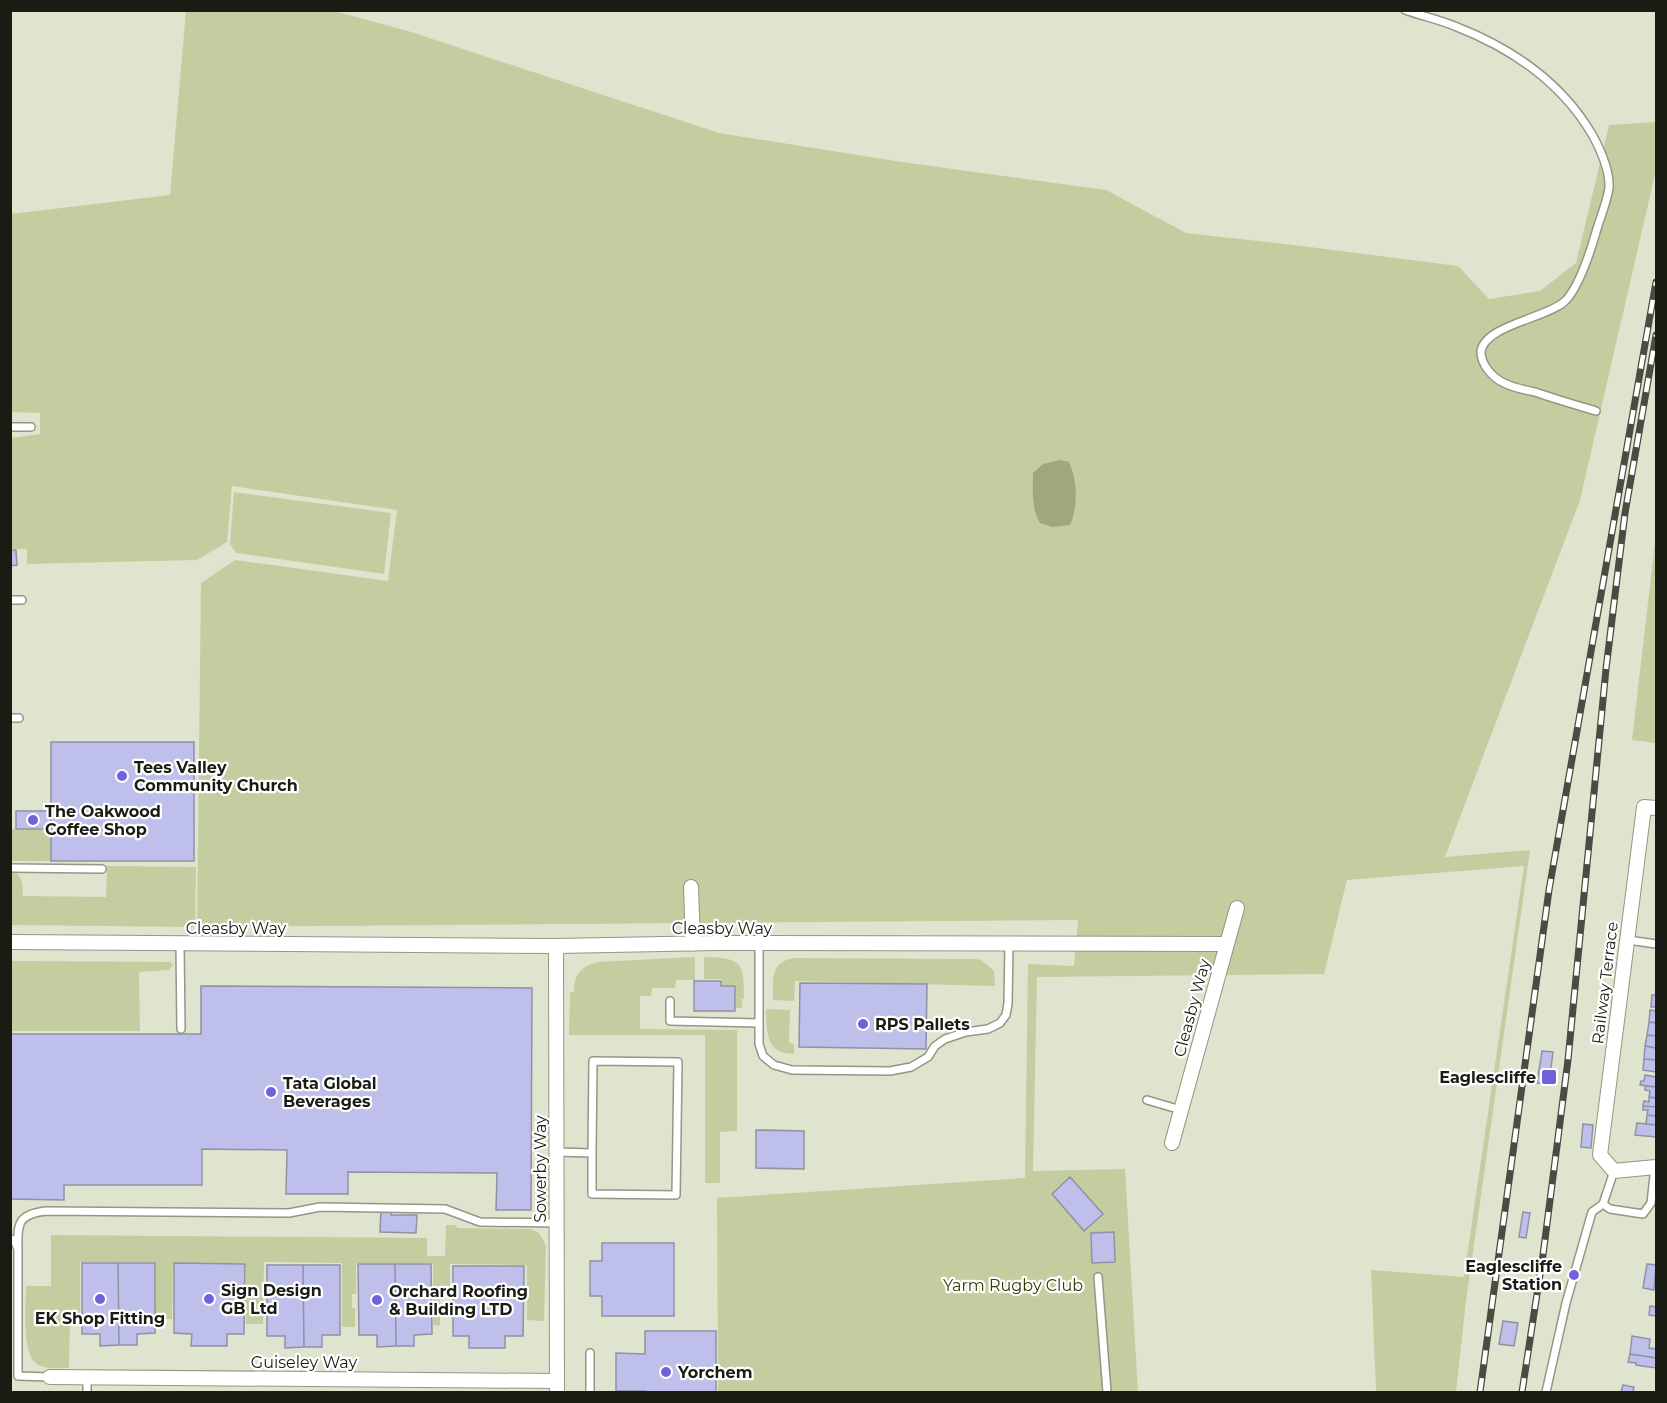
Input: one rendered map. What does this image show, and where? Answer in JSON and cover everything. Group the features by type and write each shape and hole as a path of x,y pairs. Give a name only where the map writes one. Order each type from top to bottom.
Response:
{"street":[{"name":"Railway Terrace","path":"1614,1171 1600,1155 1644,807 1656,808"},
{"path":"691,887 693,944"},
{"path":"1227,944 1237,908"},
{"name":"Cleasby Way","path":"10,942 556,946 1227,944 1172,1143"},
{"name":"Sowerby Way","path":"556,946 557,1387"},
{"path":"1614,1171 1656,1167"},
{"name":"Guiseley Way","path":"50,1377 557,1387"}],"lane":[{"path":"1405,10 1456,26 1500,46 1524,61 1552,84 1575,109 1606,165 1609,187 1591,248 1565,301 1550,311 1498,331 1488,338 1481,352 1486,369 1503,383 1596,411"},
{"path":"10,427 31,427"},
{"path":"10,600 22,600"},
{"path":"10,868 102,869"},
{"path":"1628,940 1656,944"},
{"path":"759,944 759,1044 763,1056 774,1065 792,1070 890,1071 911,1067 928,1057 935,1046 945,1039 966,1032 988,1029 1000,1023 1006,1015 1008,1004 1009,943"},
{"path":"180,944 181,1029"},
{"path":"670,1001 670,1021 759,1023"},
{"path":"593,1060 678,1062 676,1195 592,1194 592,1153 593,1060"},
{"path":"1147,1100 1181,1110"},
{"path":"557,1152 592,1153"},
{"path":"1603,1204 1610,1209 1643,1214 1651,1203 1656,1167"},
{"path":"1546,1392 1566,1303 1592,1212 1603,1204 1614,1171"},
{"path":"10,1230 33,1212 46,1210 289,1213 320,1207 445,1209 480,1221 557,1222"},
{"path":"18,1224 14,1376 50,1377"},
{"path":"10,1239 14,1240 18,1249"},
{"path":"1098,1277 1107,1392"},
{"path":"590,1353 590,1392"},
{"path":"87,1377 87,1392"}],"green space":[{"name":"Yarm Rugby Club","path":"186,11 334,11 408,31 719,133 895,161 1106,190 1186,233 1458,266 1489,299 1540,291 1576,263 1609,125 1656,122 1656,170 1580,500 1445,857 1530,850 1466,1301 1456,1392 1376,1392 1371,1270 1464,1277 1524,866 1347,880 1324,974 1037,977 1033,1171 1125,1169 1138,1392 718,1392 717,1198 1025,1178 1028,964 1074,966 1078,920 197,927 201,583 235,560 388,581 397,510 232,486 227,542 197,560 27,564 27,549 11,549 11,438 40,434 40,413 11,412 11,214 170,195"},
{"path":"234,492 391,513 384,574 236,553 230,544"},
{"path":"1656,534 1656,743 1632,740"},
{"path":"11,829 51,829 51,861 11,861"},
{"path":"107,866 196,867 195,927 11,925 11,872 18,874 22,882 23,896 106,897"},
{"path":"695,957 695,980 676,980 675,988 652,988 651,996 640,996 640,1029 737,1030 737,1131 720,1132 720,1183 705,1183 705,1035 569,1035 570,992 574,992 577,976 587,966 597,962"},
{"path":"704,957 726,959 738,964 743,977 742,1008 736,1008 736,985 722,985 722,979 704,979"},
{"path":"794,958 975,959 981,960 994,971 995,986 795,981 794,1001 773,1000 774,973 781,963"},
{"path":"11,961 170,962 173,965 169,970 139,972 140,1031 11,1031"},
{"path":"766,1009 790,1010 789,1043 794,1044 794,1054 785,1053 773,1046 768,1033"},
{"path":"446,1225 455,1225 458,1228 531,1229 539,1233 546,1245 544,1321 527,1320 527,1265 450,1264 450,1297 440,1297 440,1326 433,1325 433,1263 356,1263 356,1294 352,1294 355,1327 342,1327 342,1263 264,1262 263,1324 246,1324 246,1263 173,1263 172,1319 155,1319 156,1262 80,1262 80,1314 70,1315 69,1368 44,1367 37,1364 32,1359 26,1340 26,1286 51,1286 51,1235 427,1238 427,1256 445,1256"}],"shaded area":[{"path":"1060,460 1069,462 1076,502 1070,525 1052,527 1040,523 1037,517 1033,499 1033,473 1043,464"}],"building":[{"path":"10,550 16,550 17,565 10,566"},
{"name":"Tees Valley Community Church","path":"51,742 194,742 194,861 51,861 51,829 16,829 16,811 51,811"},
{"name":"The Oakwood Coffee Shop","path":"16,811 51,811 51,829 16,829"},
{"path":"694,981 721,981 721,986 735,986 735,1011 694,1011"},
{"name":"RPS Pallets","path":"800,983 927,984 926,1049 799,1047"},
{"name":"Tata Global Beverages","path":"201,986 532,988 531,1210 496,1210 497,1173 348,1172 348,1194 286,1194 287,1150 202,1149 202,1185 64,1185 64,1200 10,1199 10,1034 201,1034"},
{"path":"1652,995 1656,995 1656,1007 1651,1007"},
{"path":"1650,1010 1656,1011 1656,1023 1649,1022"},
{"path":"1649,1022 1656,1023 1656,1036 1647,1035"},
{"path":"1647,1035 1656,1036 1656,1048 1645,1046"},
{"path":"1645,1046 1656,1048 1656,1060 1644,1059"},
{"path":"1542,1051 1553,1052 1549,1084 1537,1083"},
{"path":"1644,1059 1656,1060 1656,1072 1643,1070"},
{"path":"1645,1075 1656,1077 1656,1087 1640,1085"},
{"path":"1645,1086 1656,1087 1656,1098 1649,1097 1650,1091 1645,1090"},
{"path":"1649,1097 1656,1098 1656,1107 1643,1106 1644,1101 1649,1102"},
{"path":"1643,1106 1656,1107 1656,1116 1647,1115 1648,1110 1643,1110"},
{"path":"1647,1115 1656,1116 1656,1125 1646,1124"},
{"path":"1637,1123 1656,1125 1656,1137 1635,1135"},
{"path":"1583,1124 1593,1125 1591,1148 1581,1147"},
{"path":"756,1130 804,1131 804,1169 756,1168"},
{"path":"1070,1177 1103,1214 1084,1231 1052,1194"},
{"path":"381,1210 391,1210 391,1215 417,1215 416,1233 380,1232"},
{"path":"1523,1212 1530,1213 1526,1238 1519,1237"},
{"path":"1114,1232 1115,1262 1092,1263 1091,1233"},
{"name":"Yorchem","path":"602,1243 674,1243 674,1316 602,1316 602,1296 590,1296 590,1261 602,1261"},
{"name":"EK Shop Fitting","path":"82,1263 118,1263 119,1345 100,1346 100,1334 82,1334"},
{"path":"118,1263 155,1263 155,1333 137,1334 137,1345 119,1345"},
{"name":"Sign Design GB Ltd","path":"174,1263 245,1264 244,1334 227,1334 227,1346 191,1346 192,1334 174,1333"},
{"name":"Orchard Roofing & Building LTD","path":"358,1264 395,1264 396,1346 377,1347 377,1335 359,1335"},
{"path":"395,1264 431,1264 432,1334 414,1335 414,1346 396,1346"},
{"path":"1647,1264 1656,1265 1654,1290 1643,1288"},
{"path":"267,1265 303,1265 304,1347 285,1348 285,1336 267,1336"},
{"path":"303,1265 340,1265 340,1335 322,1335 322,1347 304,1347"},
{"path":"453,1266 524,1266 523,1336 505,1336 505,1348 469,1348 469,1336 453,1336"},
{"path":"1650,1306 1656,1307 1656,1316 1649,1315"},
{"path":"1503,1321 1518,1323 1514,1346 1499,1344"},
{"name":"Yorchem","path":"645,1331 716,1331 716,1392 616,1391 616,1353 645,1354"},
{"path":"1632,1336 1650,1339 1649,1348 1656,1349 1656,1358 1630,1354"},
{"path":"1630,1354 1656,1358 1656,1368 1628,1362"},
{"path":"1623,1385 1634,1387 1633,1392 1621,1392"}],"railway":[{"path":"1480,1392 1549,890 1656,282"},
{"path":"1522,1392 1543,1255 1568,1060 1606,669 1625,513 1656,335"}],"place":[{"name":"Tees Valley Community Church","path":"122,776"},
{"name":"The Oakwood Coffee Shop","path":"33,820"},
{"name":"RPS Pallets","path":"863,1024"},
{"name":"Eaglescliffe","path":"1549,1077"},
{"name":"Tata Global Beverages","path":"271,1092"},
{"name":"Eaglescliffe Station","path":"1574,1275"},
{"name":"EK Shop Fitting","path":"100,1299"},
{"name":"Sign Design GB Ltd","path":"209,1299"},
{"name":"Orchard Roofing & Building LTD","path":"377,1300"},
{"name":"Yorchem","path":"666,1372"}]}
